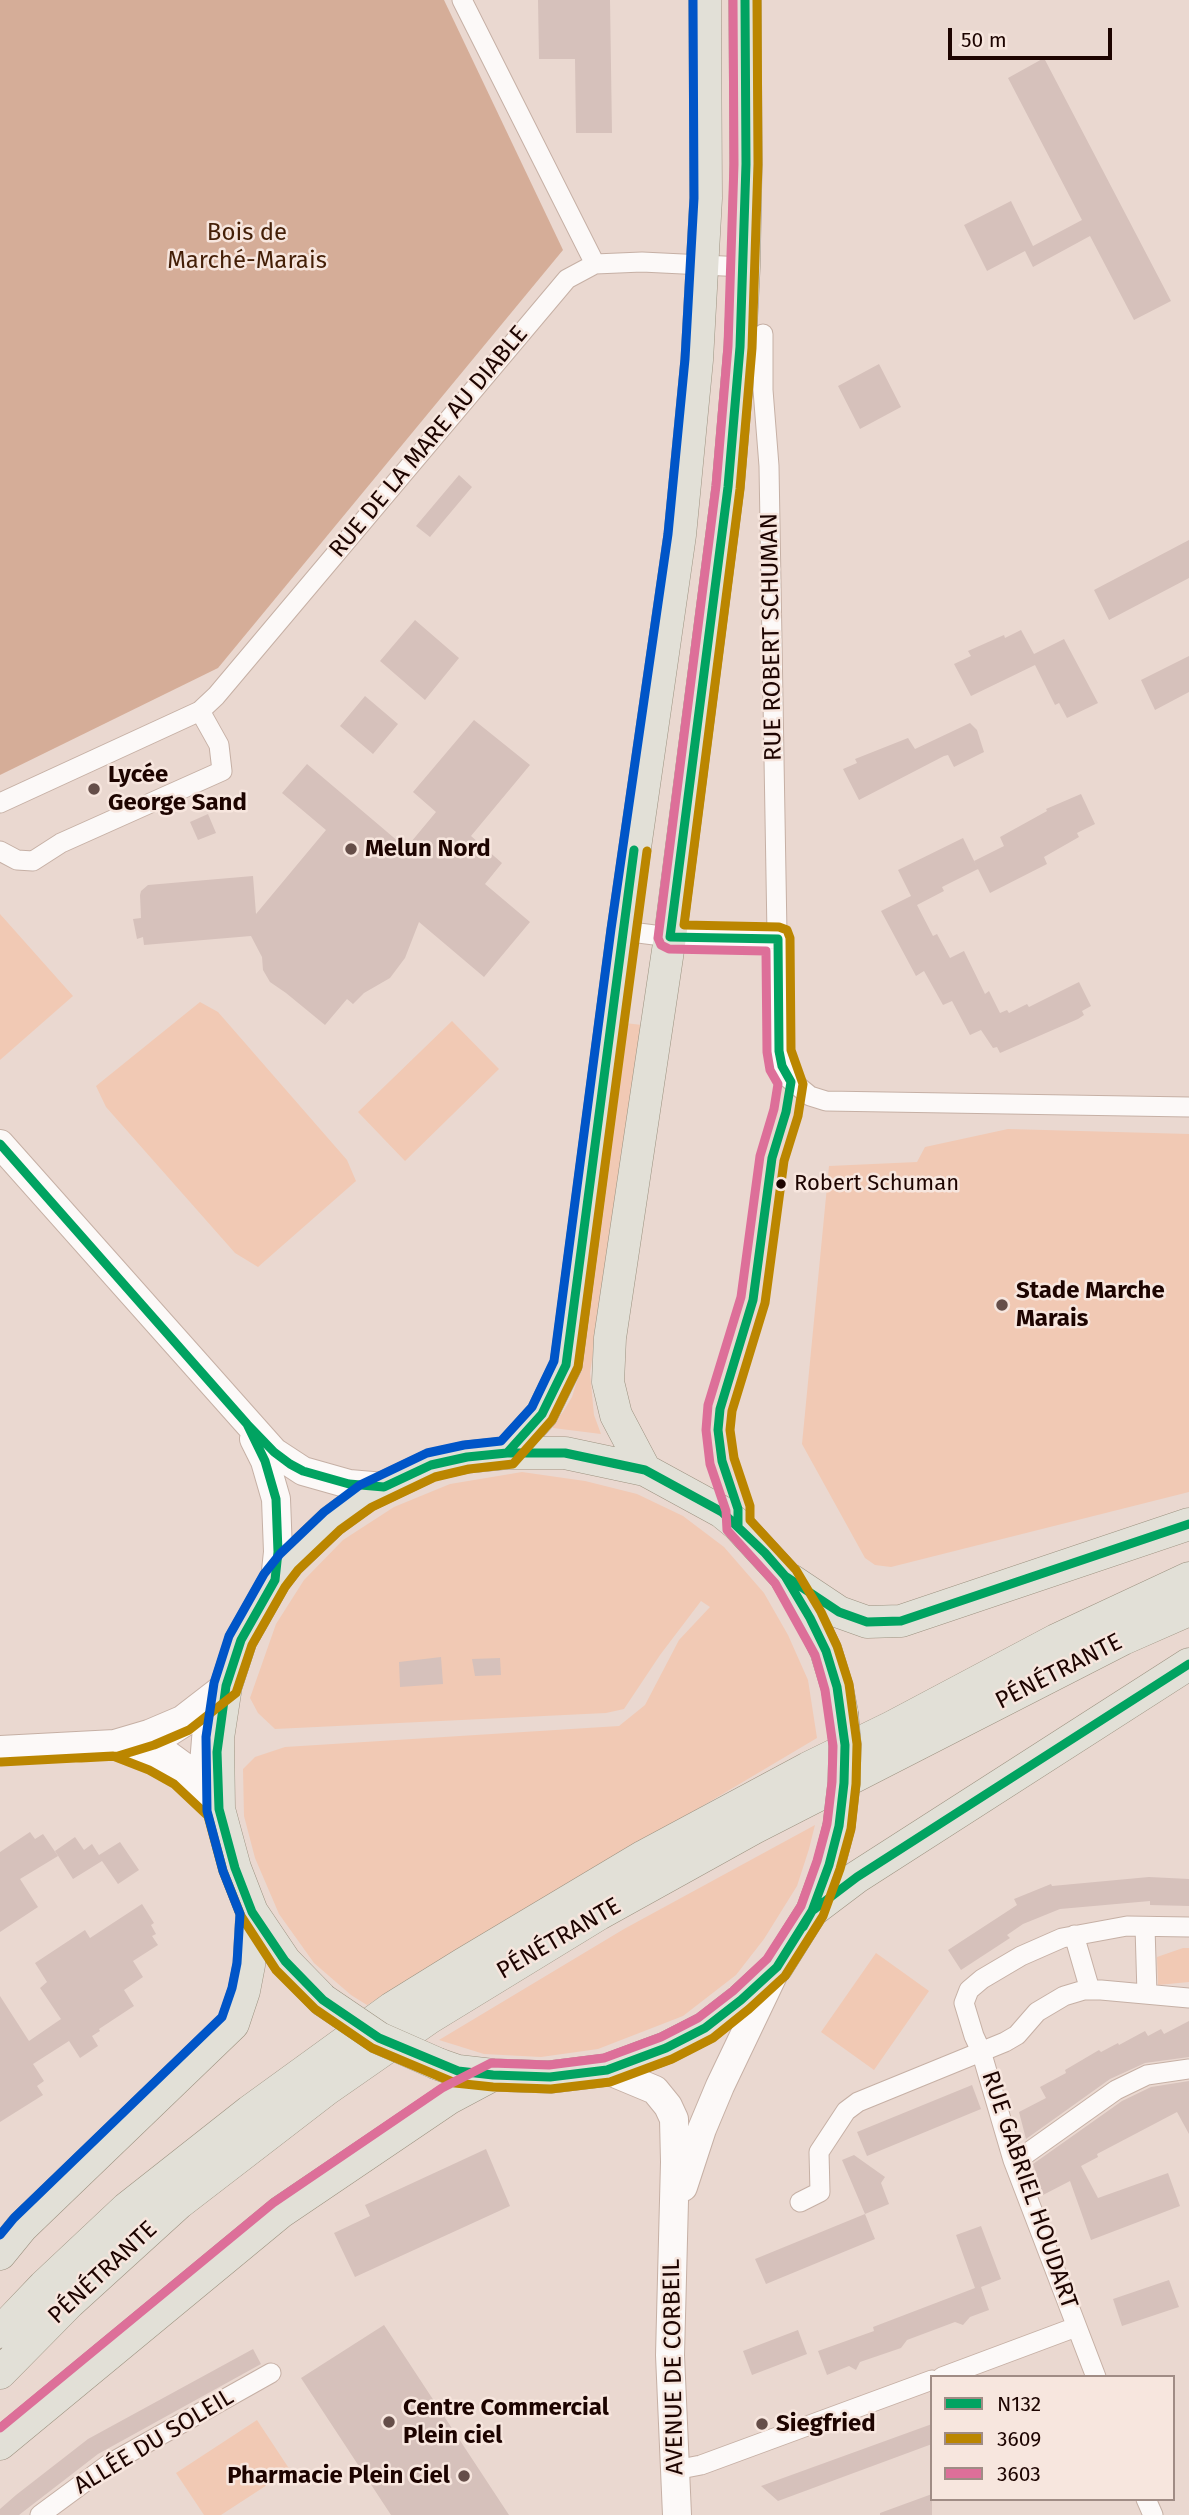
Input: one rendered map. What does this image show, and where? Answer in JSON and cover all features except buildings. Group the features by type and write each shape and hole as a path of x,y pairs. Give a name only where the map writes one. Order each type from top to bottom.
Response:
{"main road":[{"path":"507,1453 542,1415 566,1365 623,931 680,535 697,360 702,265 707,112 705,0"},
{"path":"645,1470 616,1415 608,1382 610,1338 670,937 728,487 744,267 746,0"},
{"path":"0,1144 274,1452 303,1471 349,1484 384,1487"},
{"path":"247,1424 265,1461 276,1499 278,1552 275,1580"},
{"path":"507,1453 565,1453 645,1470 722,1512 738,1525 785,1576 826,1651 842,1713 844,1771 839,1826 829,1865 812,1911 777,1967 705,2028 666,2048 607,2070 550,2077 493,2076 458,2071 379,2038 323,2000 285,1961 252,1912 235,1868 219,1809 217,1752 226,1686 242,1640 275,1580 289,1562 332,1521 366,1496 431,1465 467,1457 507,1453"},
{"path":"785,1576 839,1612 867,1622 901,1621 1189,1524"},
{"name":"PÉNÉTRANTE","path":"0,2332 44,2286 127,2208 283,2086 404,2001 644,1856 796,1774 892,1727 1056,1640 1189,1578"},
{"name":"PÉNÉTRANTE","path":"0,2373 69,2303 179,2203 327,2088 440,2010 599,1914 754,1828 1123,1639 1189,1610"},
{"path":"812,1911 857,1877 1189,1664"},
{"path":"0,1750 115,1744 182,1720 226,1686"},
{"path":"115,1744 154,1759 181,1774 219,1809"},
{"path":"0,2254 22,2227 233,2024 249,1965 252,1912"},
{"name":"AVENUE DE CORBEIL","path":"673,2220 711,2108 777,1967"},
{"name":"AVENUE DE CORBEIL","path":"607,2070 655,2090 671,2112 675,2139 670,2355 677,2515"},
{"path":"0,2444 281,2212 448,2099 493,2076"}],"street":[{"path":"462,0 595,264"},
{"name":"RUE DE LA MARE AU DIABLE","path":"0,803 200,711 216,696 567,279 595,264 642,262 744,267"},
{"name":"RUE ROBERT SCHUMAN","path":"763,334 763,390 769,466 779,1051 782,1066 792,1082 817,1099 1189,1108"},
{"path":"0,851 17,860 33,861 61,844 222,771 219,745 200,711"},
{"path":"623,931 670,937 778,939"},
{"path":"1090,1990 1074,1935 1128,1926 1189,1927"},
{"path":"1144,1927 1147,1994"},
{"name":"RUE GABRIEL HOUDART","path":"1074,1935 1021,1956 982,1979 968,1990 964,2003 1013,2160 1095,2375"},
{"path":"800,2202 820,2192 819,2152 846,2111 858,2102 1006,2042 1017,2035 1037,2012 1064,1996 1090,1990 1189,1998"},
{"path":"1013,2160 1026,2154 1116,2090 1147,2075 1189,2069"},
{"path":"947,2375 1076,2326"},
{"name":"ALLÉE DU SOLEIL","path":"40,2515 109,2463 271,2373"},
{"path":"675,2470 701,2465 930,2381"}],"shaded area":[{"path":"0,914 73,996 0,1060"},
{"path":"200,1002 218,1012 347,1160 356,1181 258,1267 235,1253 106,1107 96,1086"},
{"path":"452,1021 499,1069 405,1161 358,1112"},
{"path":"625,1023 642,1025 590,1373 594,1415 601,1434 553,1428 552,1424 572,1397 580,1371"},
{"name":"Stade Marche Marais","path":"1008,1129 1189,1134 1189,1492 891,1567 875,1565 865,1558 802,1444 829,1166 917,1162 925,1147"},
{"path":"522,1472 585,1481 637,1494 683,1516 724,1547 764,1593 788,1635 808,1680 817,1738 367,2005 314,1963 279,1914 255,1858 244,1816 243,1769 255,1757 285,1747 619,1726 645,1705 679,1640 710,1607 701,1601 624,1709 606,1713 275,1729 258,1713 250,1698 276,1624 304,1580 343,1540 394,1507 450,1484"},
{"path":"815,1825 797,1886 764,1939 736,1975 683,2016 598,2049 541,2057 484,2054 439,2040 624,1929"},
{"path":"1189,1948 1189,1982 1158,1985 1157,1957"},
{"path":"876,1953 929,1991 874,2070 821,2032"},
{"path":"257,2420 290,2470 221,2515 204,2515 176,2473"}],"green space":[{"name":"Bois de Marché-Marais","path":"0,0 444,0 563,250 218,668 0,775"}],"transit line":[{"path":"0,2235 14,2218 222,2017 237,1963 240,1914 223,1871 207,1811 206,1737 214,1683 229,1636 264,1574 280,1554 324,1512 360,1485 427,1453 501,1441 532,1407 554,1361 611,929 668,534 685,359 694,198 693,0"},
{"name":"3603","path":"0,2428 273,2203 442,2088 491,2063 549,2065 604,2058 661,2037 698,2018 733,1991 767,1959 801,1906 817,1861 827,1824 832,1782 833,1746 825,1690 815,1655 775,1583 727,1530 726,1511 710,1464 706,1430 708,1405 741,1297 760,1156 774,1109 778,1084 770,1070 767,1052 766,951 669,949 661,945 658,938 716,486 728,346 734,164 733,0"},
{"name":"N132","path":"738,1525 738,1509 722,1461 718,1430 720,1409 753,1300 772,1158 786,1112 791,1082 782,1066 779,1051 778,939 670,937 728,487 740,347 746,164 745,0"},
{"name":"3609","path":"1,1762 113,1756 149,1770 174,1784 208,1816 223,1871 241,1916 276,1970 315,2009 372,2048 455,2083 551,2089 610,2082 672,2059 713,2038 785,1976 823,1916 851,1829 857,1744 849,1684 837,1646 796,1570 750,1520 750,1506 734,1458 730,1430 732,1411 765,1303 784,1161 798,1116 803,1084 791,1050 790,938 787,930 779,927 684,925 740,489 752,348 758,164 757,0"},
{"name":"N132","path":"507,1453 542,1414 566,1365 634,850"},
{"name":"3609","path":"81,1758 118,1756 189,1730 236,1693 252,1645 285,1587 298,1570 340,1530 372,1507 435,1477 469,1469 513,1464 552,1420 578,1367 647,851"},
{"name":"N132","path":"0,1144 247,1424"},
{"name":"N132","path":"247,1424 274,1452 290,1464 303,1471 349,1484 384,1487 431,1465 467,1457 507,1453 565,1453 645,1470 722,1512 785,1576 826,1651 837,1687 845,1745 844,1783 839,1826 829,1865 812,1911 777,1967 741,2000 705,2028 666,2048 607,2070 550,2077 493,2075 458,2071 379,2038 323,2000 285,1961 252,1912 235,1868 219,1809 217,1752 226,1686 241,1640 275,1580 278,1552 276,1499 265,1461 247,1424"},
{"name":"N132","path":"785,1576 839,1612 867,1622 901,1621 1189,1524"},
{"name":"N132","path":"803,1927 812,1911 857,1877 1189,1664"}],"place":[{"name":"Lycée George Sand","path":"94,789"},
{"name":"Melun Nord","path":"351,849"},
{"name":"Robert Schuman","path":"781,1184"},
{"name":"Stade Marche Marais","path":"1002,1305"},
{"name":"Centre Commercial Plein ciel","path":"389,2422"},
{"name":"Siegfried","path":"762,2424"},
{"name":"Pharmacie Plein Ciel","path":"464,2476"}]}
